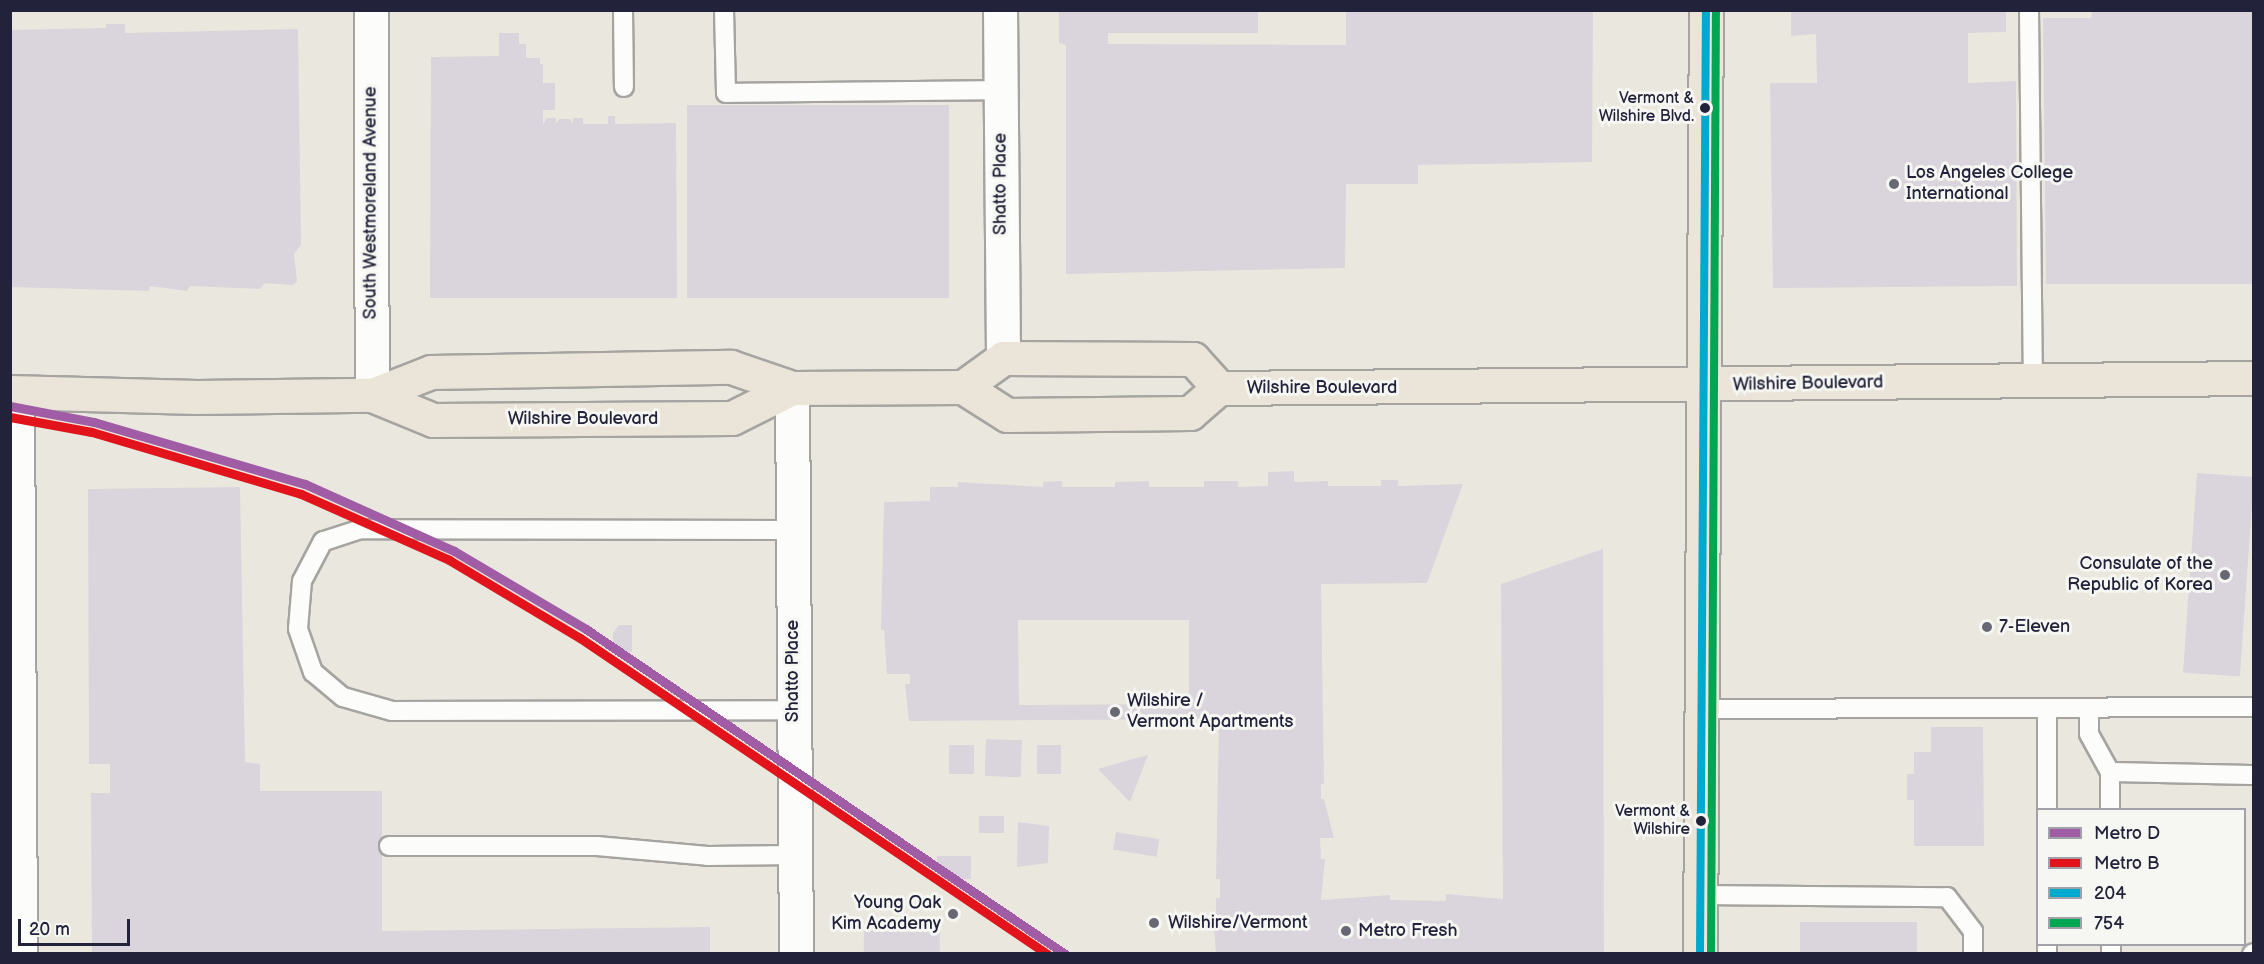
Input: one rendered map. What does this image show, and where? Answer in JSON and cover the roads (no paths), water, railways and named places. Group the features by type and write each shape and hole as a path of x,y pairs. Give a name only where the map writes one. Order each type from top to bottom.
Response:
{"main road":[{"path":"1700,954 1706,10"},
{"path":"1003,358 1193,359 1219,388 1190,413 1007,415 963,387 1003,358"},
{"name":"Wilshire Boulevard","path":"13,393 372,395 431,372 731,367 792,388 963,387"},
{"name":"Wilshire Boulevard","path":"1219,388 1704,386 2253,378"},
{"name":"Wilshire Boulevard","path":"372,395 433,420 732,418 792,388"}],"street":[{"name":"South Westmoreland Avenue","path":"371,10 372,395"},
{"name":"Shatto Place","path":"1000,10 1003,358"},
{"name":"Shatto Place","path":"792,388 796,954"},
{"path":"13,393 20,954"}],"lane":[{"path":"623,10 624,87"},
{"path":"724,10 726,93 1001,90"},
{"path":"2029,10 2033,380"},
{"path":"792,530 362,529 323,541 302,581 298,629 313,672 343,697 392,711 793,710"},
{"path":"1700,709 2253,707"},
{"path":"2047,708 2047,808"},
{"path":"2089,708 2089,734 2110,772 2110,808"},
{"path":"2110,772 2253,775"},
{"path":"389,846 597,846 708,856 795,855"},
{"path":"1699,895 1947,897 1973,931 1973,954"}],"metro line":[{"name":"D","path":"10,406 94,422 305,484 454,551 586,629 1065,954"},
{"name":"B","path":"10,417 92,432 301,494 449,560 580,638 1047,954"}],"place":[{"name":"Vermont & Wilshire Blvd.","path":"1705,108"},
{"name":"Los Angeles College International","path":"1894,184"},
{"name":"Consulate of the Republic of Korea","path":"2225,575"},
{"name":"7-Eleven","path":"1987,627"},
{"name":"Wilshire / Vermont Apartments","path":"1115,712"},
{"name":"Vermont & Wilshire","path":"1701,821"},
{"name":"Young Oak Kim Academy","path":"953,914"},
{"name":"Wilshire/Vermont","path":"1154,923"},
{"name":"Metro Fresh","path":"1346,931"}]}
